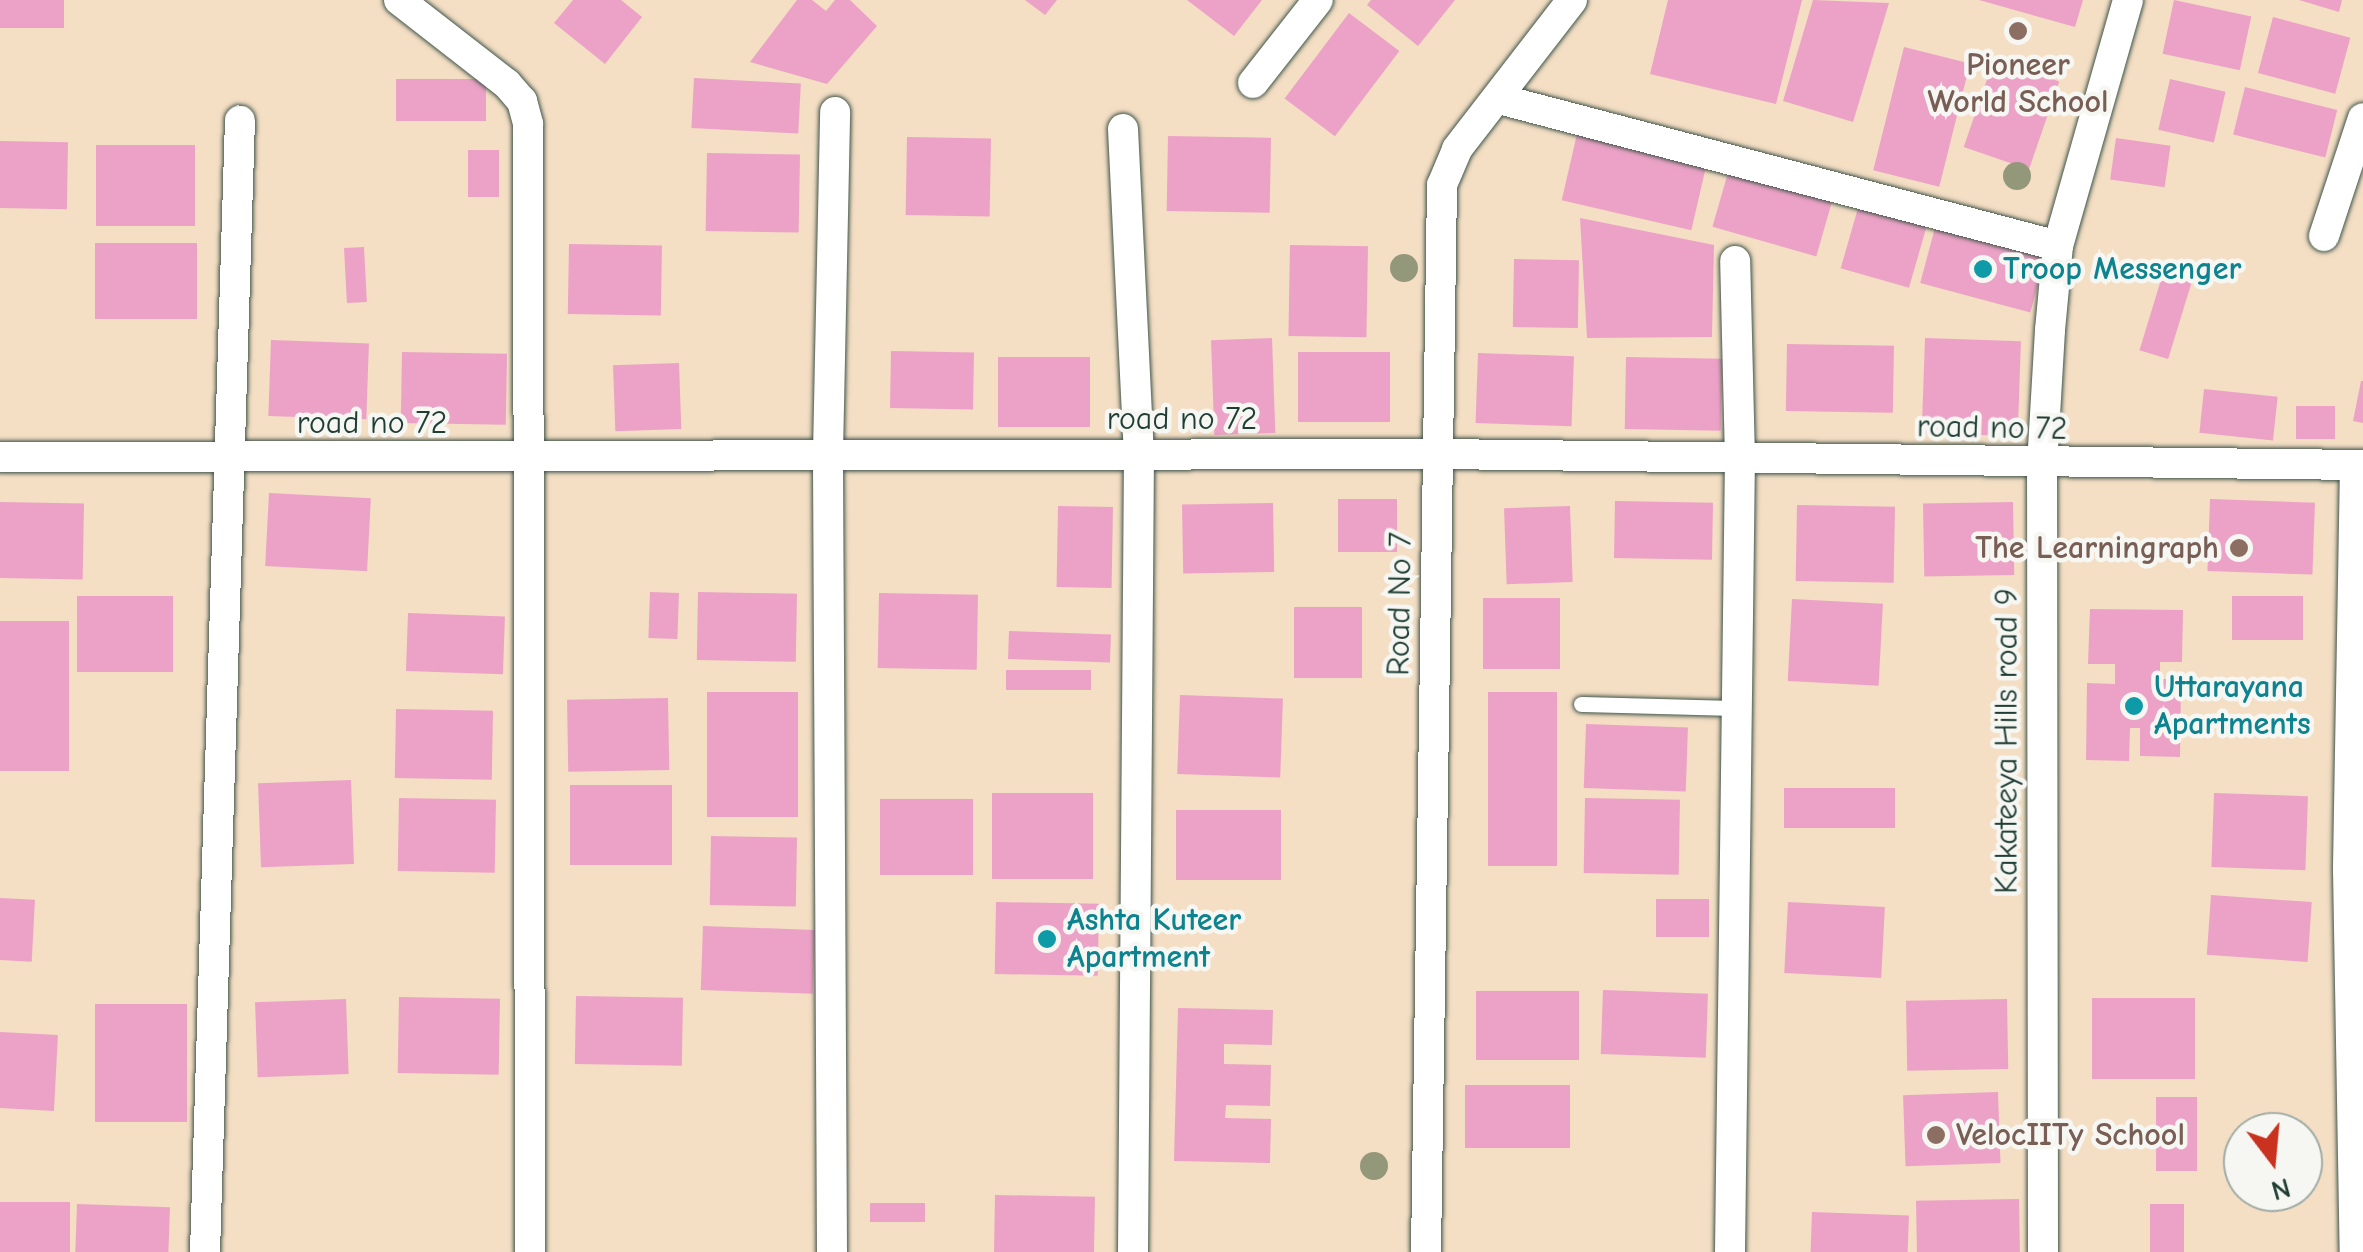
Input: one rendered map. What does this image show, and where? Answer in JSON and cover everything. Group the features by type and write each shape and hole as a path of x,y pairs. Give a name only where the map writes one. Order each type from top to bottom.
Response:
{"street":[{"path":"399,0 507,84 522,101 528,124 530,1252"},
{"path":"1253,82 1318,0"},
{"name":"Road No 7","path":"1426,1252 1442,185 1457,149 1572,0"},
{"name":"Kakateeya Hills road 9","path":"2043,1252 2042,464 2058,246 2128,0"},
{"path":"1499,99 2058,246"},
{"path":"832,1252 828,453 835,112"},
{"path":"2324,236 2363,118"},
{"path":"205,1252 240,121"},
{"path":"1123,129 1138,454 1133,1252"},
{"path":"1730,1252 1740,459 1734,261"},
{"name":"road no 72","path":"0,458 1436,454 2359,465"},
{"path":"2356,1252 2359,465"}],"lane":[{"path":"1581,704 1736,708"}],"building":[{"path":"0,0 64,0 64,28 0,28"},
{"path":"573,0 621,0 642,17 605,64 554,23"},
{"path":"797,0 812,0 826,11 835,0 850,0 877,26 827,84 750,62"},
{"path":"1025,0 1057,0 1045,15"},
{"path":"1187,0 1262,0 1234,36"},
{"path":"1371,0 1455,0 1418,46 1367,5"},
{"path":"1668,0 1802,0 1776,104 1650,74"},
{"path":"1813,0 1889,3 1853,122 1783,101"},
{"path":"1979,0 2083,0 2075,27"},
{"path":"2174,0 2251,16 2240,70 2163,54"},
{"path":"2299,0 2342,0 2339,12"},
{"path":"1349,13 1399,51 1335,136 1285,98"},
{"path":"2273,17 2350,38 2335,94 2258,73"},
{"path":"1904,47 1970,63 1939,187 1873,170"},
{"path":"1994,59 2059,81 2029,169 1964,147"},
{"path":"694,78 801,84 798,134 691,128"},
{"path":"396,79 486,79 486,121 396,121"},
{"path":"2170,79 2226,92 2214,142 2158,130"},
{"path":"2245,87 2337,110 2325,158 2233,135"},
{"path":"1577,134 1707,164 1691,230 1562,200"},
{"path":"1168,136 1271,138 1270,213 1167,211"},
{"path":"907,137 991,138 990,216 906,215"},
{"path":"2116,138 2170,146 2165,187 2110,180"},
{"path":"0,141 68,142 67,209 0,208"},
{"path":"96,145 195,145 195,226 96,226"},
{"path":"468,150 499,150 499,197 468,197"},
{"path":"707,153 800,155 799,233 706,231"},
{"path":"1729,169 1833,199 1816,256 1712,227"},
{"path":"1860,201 1928,221 1909,288 1841,268"},
{"path":"1580,218 1714,245 1712,337 1587,338"},
{"name":"Troop Messenger","path":"1936,224 2046,254 2030,312 1920,283"},
{"path":"95,243 197,243 197,319 95,319"},
{"path":"569,244 662,246 661,316 568,314"},
{"path":"1290,245 1368,246 1366,337 1288,336"},
{"path":"364,247 367,302 347,303 344,248"},
{"path":"1514,259 1579,260 1578,328 1513,327"},
{"path":"2164,270 2193,279 2168,359 2139,350"},
{"path":"1272,338 1275,433 1214,435 1211,340"},
{"path":"1925,338 2021,341 2018,436 1922,433"},
{"path":"271,340 369,343 366,419 268,416"},
{"path":"1787,344 1894,346 1893,413 1786,411"},
{"path":"891,351 974,352 973,409 890,408"},
{"path":"402,352 507,354 506,425 401,423"},
{"path":"1298,352 1390,352 1390,422 1298,422"},
{"path":"1478,353 1574,356 1571,426 1476,423"},
{"path":"998,357 1090,357 1090,427 998,427"},
{"path":"1626,357 1722,359 1721,431 1625,429"},
{"path":"679,363 681,429 615,431 613,365"},
{"path":"2363,381 2363,423 2353,421"},
{"path":"2204,389 2278,397 2273,440 2199,433"},
{"path":"2296,406 2335,406 2335,439 2296,439"},
{"path":"269,493 371,498 367,571 265,566"},
{"path":"1338,499 1397,499 1397,552 1338,552"},
{"path":"2210,499 2315,503 2312,575 2207,571"},
{"path":"1615,501 1713,503 1712,560 1614,558"},
{"path":"0,502 84,503 83,579 0,578"},
{"path":"2013,502 2014,575 1924,577 1923,504"},
{"path":"1273,503 1274,572 1183,574 1182,505"},
{"path":"1797,505 1895,507 1894,583 1796,581"},
{"path":"1058,506 1113,507 1112,588 1057,587"},
{"path":"1570,506 1573,582 1507,584 1504,508"},
{"path":"650,592 679,593 677,639 648,638"},
{"path":"698,592 797,594 796,662 697,660"},
{"path":"879,593 978,595 977,670 878,668"},
{"path":"77,596 173,596 173,672 77,672"},
{"path":"2232,596 2303,596 2303,640 2232,640"},
{"path":"1483,598 1560,598 1560,669 1483,669"},
{"path":"1792,599 1883,604 1879,686 1788,681"},
{"path":"1294,607 1362,607 1362,678 1294,678"},
{"name":"Uttarayana Apartments","path":"2090,609 2183,610 2182,662 2160,662 2160,679 2181,679 2180,757 2140,756 2140,728 2130,728 2129,761 2086,760 2087,683 2115,684 2115,664 2088,664"},
{"path":"408,613 505,616 503,674 406,671"},
{"path":"0,621 69,621 69,771 0,771"},
{"path":"1009,631 1111,635 1110,663 1008,659"},
{"path":"1006,670 1091,670 1091,690 1006,690"},
{"path":"707,692 798,692 798,817 707,817"},
{"path":"1488,692 1557,692 1557,866 1488,866"},
{"path":"1180,695 1283,699 1280,778 1177,774"},
{"path":"668,698 669,770 568,772 567,700"},
{"path":"396,709 493,711 492,780 395,778"},
{"path":"1586,724 1688,728 1686,792 1584,788"},
{"path":"351,780 354,864 261,867 258,783"},
{"path":"570,785 672,785 672,865 570,865"},
{"path":"1784,788 1895,788 1895,828 1784,828"},
{"path":"992,793 1093,793 1093,879 992,879"},
{"path":"2214,793 2308,796 2305,870 2211,867"},
{"path":"399,798 496,800 495,873 398,871"},
{"path":"1585,798 1680,800 1679,875 1584,873"},
{"path":"880,799 973,799 973,875 880,875"},
{"path":"1176,810 1281,810 1281,880 1176,880"},
{"path":"711,836 797,838 796,906 710,905"},
{"path":"2211,895 2312,902 2308,962 2207,955"},
{"path":"0,898 35,900 32,962 0,960"},
{"path":"1656,899 1709,899 1709,937 1656,937"},
{"name":"Ashta Kuteer Apartment","path":"996,902 1099,904 1098,976 995,974"},
{"path":"1788,902 1885,907 1881,978 1784,973"},
{"path":"703,926 815,930 813,994 701,990"},
{"path":"1603,990 1708,994 1706,1058 1601,1054"},
{"path":"1476,991 1579,991 1579,1060 1476,1060"},
{"path":"576,996 683,998 682,1066 575,1064"},
{"path":"399,997 500,999 499,1075 398,1073"},
{"path":"2092,998 2195,998 2195,1079 2092,1079"},
{"path":"346,999 349,1074 258,1077 255,1002"},
{"path":"2007,999 2008,1069 1907,1071 1906,1001"},
{"path":"95,1004 187,1004 187,1122 95,1122"},
{"path":"1178,1008 1273,1010 1272,1045 1224,1044 1224,1064 1271,1065 1270,1106 1226,1105 1225,1118 1271,1119 1270,1163 1174,1161"},
{"path":"0,1032 58,1035 54,1111 0,1108"},
{"path":"1465,1085 1570,1085 1570,1148 1465,1148"},
{"path":"1998,1092 2000,1163 1906,1166 1903,1095"},
{"path":"2156,1097 2197,1097 2197,1171 2156,1171"},
{"path":"995,1195 1095,1197 1094,1252 994,1252"},
{"path":"2019,1199 2020,1252 1917,1252 1916,1201"},
{"path":"0,1202 70,1202 70,1252 0,1252"},
{"path":"870,1203 925,1203 925,1222 870,1222"},
{"path":"77,1204 170,1207 168,1252 75,1252"},
{"path":"2150,1204 2184,1204 2184,1252 2150,1252"},
{"path":"1812,1212 1909,1215 1908,1252 1811,1252"}],"place":[{"name":"Pioneer World School","path":"2018,31"},
{"name":"Troop Messenger","path":"1983,269"},
{"name":"The Learningraph","path":"2239,548"},
{"name":"Uttarayana Apartments","path":"2134,706"},
{"name":"Ashta Kuteer Apartment","path":"1047,939"},
{"name":"VelocIITy School","path":"1936,1135"}]}
